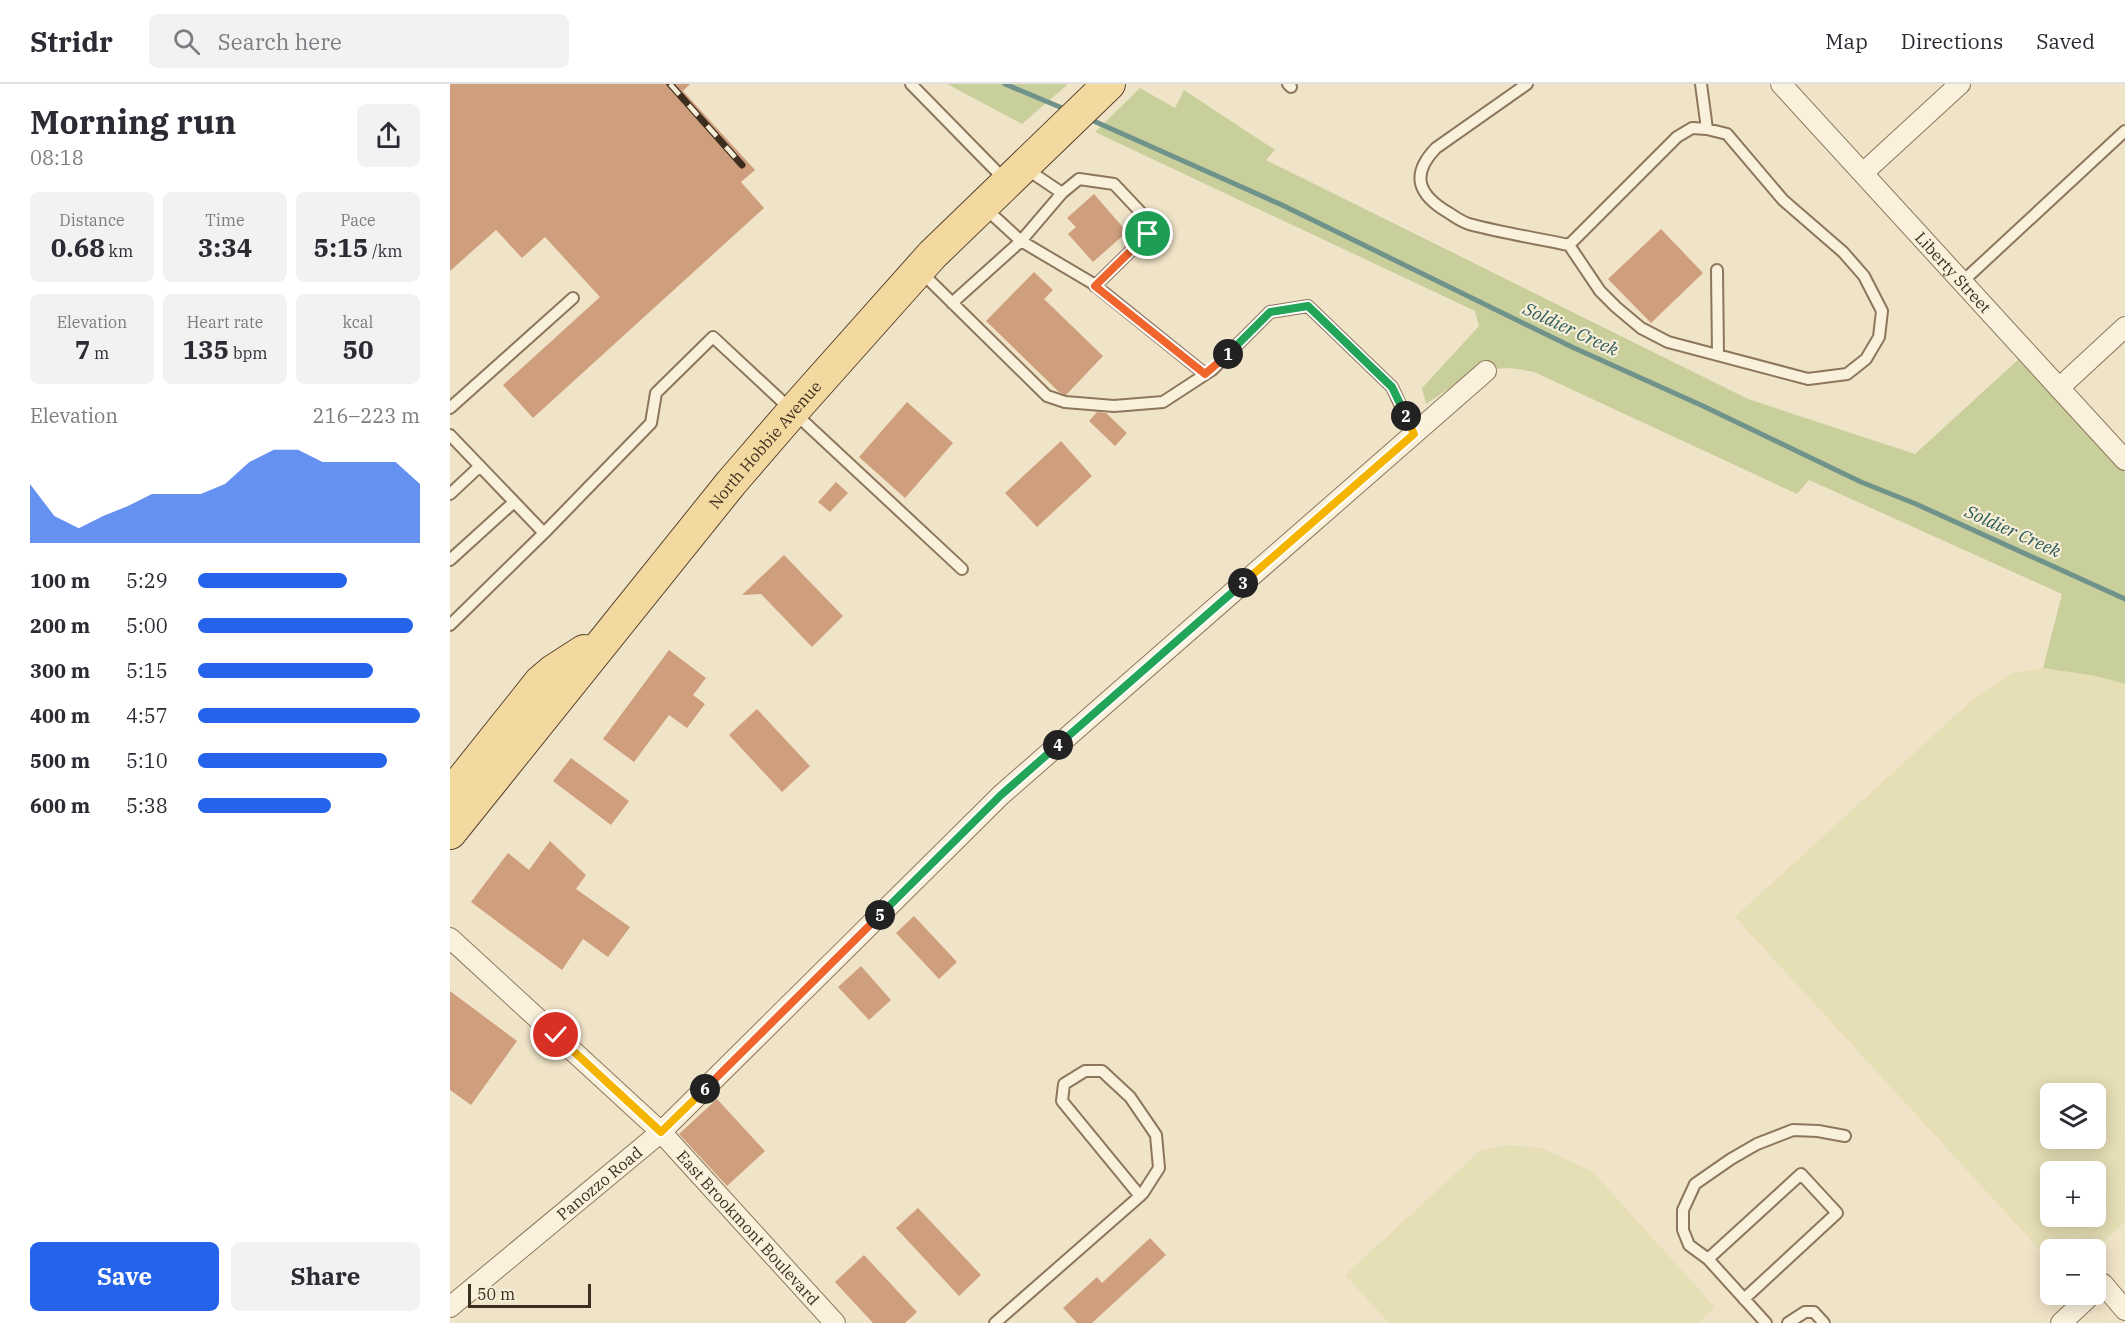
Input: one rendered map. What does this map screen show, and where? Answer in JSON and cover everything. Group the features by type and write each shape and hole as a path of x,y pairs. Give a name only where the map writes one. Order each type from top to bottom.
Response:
{"main road":[{"name":"North Hobbie Avenue","path":"450,833 730,483 794,410 919,270 1109,84"},
{"path":"450,795 540,682 553,671 608,636"}],"street":[{"name":"Liberty Street","path":"1781,84 2125,460"},
{"path":"1863,173 1960,84"},
{"path":"2060,388 2125,327"},
{"name":"Panozzo Road","path":"450,1308 661,1132 1001,795 1486,371"},
{"name":"East Brookmont Boulevard","path":"450,938 661,1132 835,1323"},
{"path":"2106,1296 2125,1310"},
{"path":"2061,1323 2081,1305"}],"lane":[{"path":"911,84 1062,193"},
{"path":"1527,84 1436,148 1425,160 1419,175 1423,191 1434,204 1467,223 1569,245 1600,291 1641,328 1668,342 1809,378 1847,374 1866,359 1879,336 1882,311 1864,276 1843,252 1783,200 1727,134 1692,128 1677,137 1569,245"},
{"path":"1701,84 1707,129"},
{"path":"1962,282 2125,131"},
{"path":"952,303 1021,241 1062,193 1079,179 1114,184 1147,219 1148,234 1095,286"},
{"path":"983,206 1021,241 1095,286 1205,374"},
{"path":"919,270 1047,396 1065,402 1114,406 1163,402 1205,374 1270,312 1308,306 1392,387 1414,434"},
{"path":"1718,270 1718,355"},
{"path":"450,408 573,298"},
{"path":"450,625 651,423 656,393 713,337 794,410 962,569"},
{"path":"450,435 544,533"},
{"path":"450,494 480,466"},
{"path":"450,560 514,502"},
{"path":"995,1323 1140,1196 1159,1168 1156,1135 1130,1097 1102,1071 1085,1071 1064,1084 1062,1101 1140,1196"},
{"path":"1766,1323 1708,1259 1689,1245 1683,1230 1683,1209 1695,1184 1757,1144 1793,1130 1818,1131 1845,1136"},
{"path":"1708,1259 1801,1174 1837,1213 1744,1299"},
{"path":"1788,1323 1805,1312 1814,1312 1824,1323"}],"shaded area":[{"path":"2043,668 2096,676 2125,684 2125,1222 2106,1239 2040,1239 2040,1250 1735,917 1971,701 2012,673"},
{"path":"1507,1145 1541,1148 1592,1171 1715,1307 1698,1323 1389,1323 1345,1275 1480,1151"}],"green space":[{"path":"947,84 1066,84 1067,85 1022,124"},
{"path":"1140,88 1175,108 1184,90 1275,150 1266,160 1748,399 1915,454 2020,358 2125,472 2125,684 2096,676 2043,668 2062,594 1809,480 1797,494 1534,372 1502,368 1489,370 1464,379 1426,404 1422,388 1479,326 1475,311 1095,132"}],"building":[{"path":"450,84 690,84 683,91 755,170 741,182 764,208 533,418 503,385 600,297 545,237 522,258 496,230 450,271"},
{"path":"1094,194 1127,232 1093,262 1068,234 1076,227 1067,218"},
{"path":"1661,229 1703,273 1651,323 1608,279"},
{"path":"1034,272 1053,290 1044,299 1103,356 1066,395 1059,392 986,321"},
{"path":"907,402 953,443 905,498 859,457"},
{"path":"1097,412 1106,413 1127,433 1115,446 1089,421"},
{"path":"1061,441 1092,476 1037,527 1005,493"},
{"path":"836,482 848,493 830,512 818,502"},
{"path":"784,555 843,616 812,647 761,594 742,595"},
{"path":"669,650 706,678 693,695 705,704 687,728 669,715 634,762 603,739"},
{"path":"757,709 810,766 782,792 729,735"},
{"path":"571,758 629,801 611,825 553,781"},
{"path":"550,841 586,875 576,889 630,927 608,957 583,939 562,970 471,902 508,853 529,870"},
{"path":"914,916 957,962 939,979 896,933"},
{"path":"861,966 891,1000 869,1020 838,987"},
{"path":"450,991 517,1041 471,1105 450,1090"},
{"path":"717,1099 765,1151 727,1186 679,1134"},
{"path":"918,1208 981,1275 959,1296 896,1228"},
{"path":"1150,1238 1166,1255 1092,1323 1077,1323 1063,1308 1097,1277 1102,1283"},
{"path":"864,1255 917,1312 905,1323 873,1323 835,1282"}],"waterway":[{"name":"Soldier Creek","path":"1005,84 1067,110"},
{"name":"Soldier Creek","path":"1087,118 1282,205 1572,347 1703,406 1861,482 1916,504 2125,599"}],"railway":[{"path":"670,84 742,165"}],"route":[{"path":"556,1035 661,1132 1001,795 1414,434 1392,387 1308,306 1270,312 1212,370 1205,374 1095,286 1148,234"}]}
